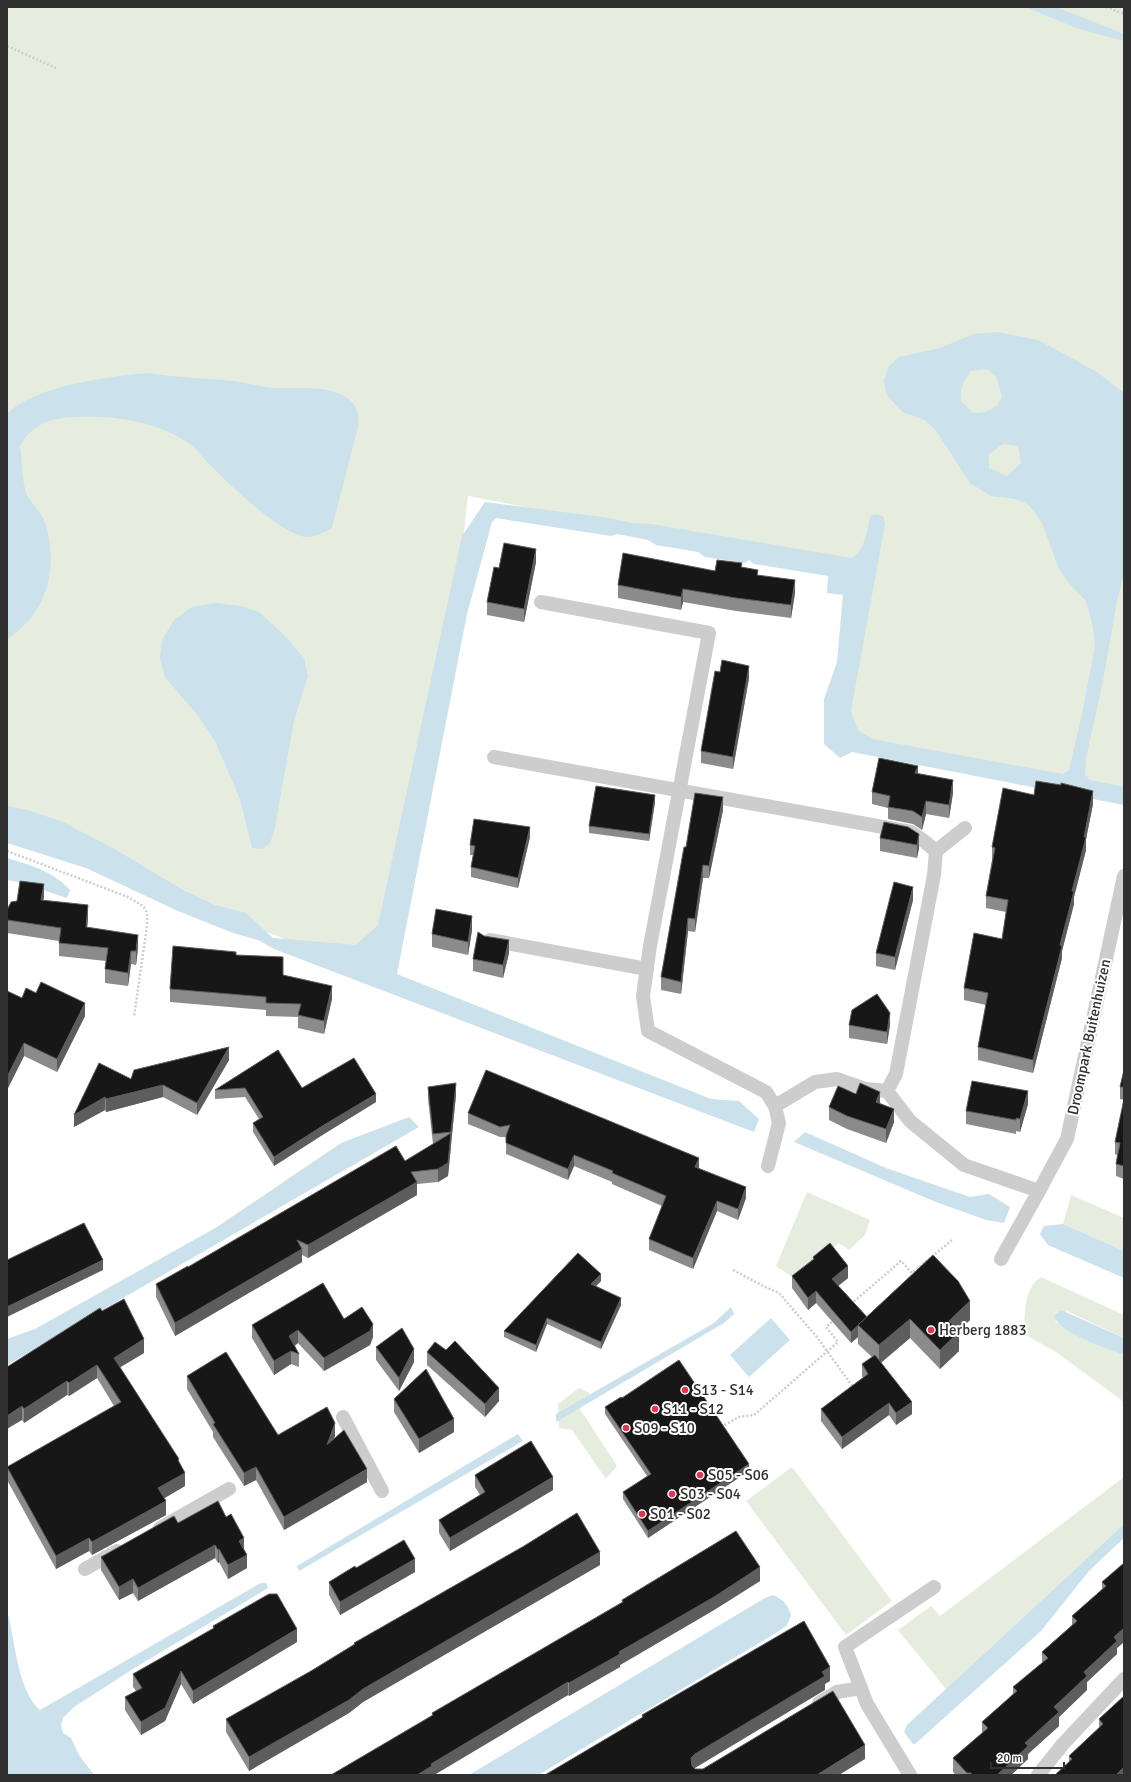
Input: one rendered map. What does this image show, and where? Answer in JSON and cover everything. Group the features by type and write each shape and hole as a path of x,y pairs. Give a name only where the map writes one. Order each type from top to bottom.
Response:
{"lane":[{"path":"541,602 709,633 679,791 643,996 648,1031 766,1092 775,1106 780,1124 768,1166"},
{"path":"494,757 911,832 924,840 936,851"},
{"path":"887,1091 896,1074 934,875 936,851 965,828"},
{"name":"Droompark Buitenhuizen","path":"1001,1259 1067,1139 1124,876"},
{"path":"486,940 647,969"},
{"path":"775,1106 815,1082 837,1079 866,1088 887,1091 910,1121 964,1165 1039,1191"},
{"path":"343,1417 382,1491"},
{"path":"147,1535 229,1489"},
{"path":"85,1569 126,1546"},
{"path":"910,1775 867,1704 845,1647 934,1587"},
{"path":"1038,1775 1063,1744 1124,1679"},
{"path":"804,1712 837,1692 861,1688"}],"path":[{"path":"1106,7 1124,14"},
{"path":"7,46 56,68"},
{"path":"7,851 128,897 145,908 148,912 147,926 134,1018"},
{"path":"849,1306 901,1261 912,1273 952,1240"},
{"path":"733,1270 779,1293 827,1352 854,1389"},
{"path":"716,1429 739,1418 754,1415 838,1342 826,1326 838,1316"}],"green space":[{"path":"7,7 1124,7 1124,795 853,744 837,723 857,588 843,568 468,496 455,614 379,974 177,899 7,833"},
{"path":"807,1192 870,1220 865,1235 849,1250 839,1243 797,1280 776,1266"},
{"path":"1071,1195 1124,1218 1124,1251 1063,1224"},
{"path":"1041,1277 1124,1315 1124,1338 1067,1311 1055,1321 1079,1337 1124,1355 1124,1402 1056,1352 1024,1334 1025,1310 1028,1295 1035,1282"},
{"path":"579,1388 590,1393 580,1409 617,1466 606,1479 572,1430 559,1428 558,1404"},
{"path":"792,1467 892,1601 846,1635 746,1501"},
{"path":"1124,1477 1124,1524 946,1689 898,1630 931,1606 940,1616"}],"water":[{"path":"1025,7 1056,7 1124,34 1124,41 1079,29"},
{"path":"997,332 1038,340 1097,372 1124,393 1124,574 1117,601 1103,681 1086,758 1085,774 1090,780 1124,787 1124,805 852,752 840,758 824,744 824,699 837,662 843,595 827,593 828,576 754,564 749,560 744,563 705,557 698,552 656,545 648,540 617,534 611,536 496,518 492,522 467,614 397,974 711,1099 739,1101 759,1119 754,1132 274,949 258,940 233,933 178,911 86,868 7,843 7,806 28,810 63,822 116,850 183,890 215,905 246,913 273,938 356,945 378,925 462,536 485,502 610,518 632,523 651,524 852,558 863,545 870,517 874,514 883,516 885,524 851,711 858,730 872,739 1063,774 1069,770 1082,714 1095,646 1093,627 1086,601 1068,582 1058,567 1042,523 1029,505 1016,499 991,496 970,483 937,432 925,420 902,412 886,394 884,380 889,366 899,357 940,348 974,334","holes":["987,369 996,376 1002,397 997,406 985,412 973,413 961,401 963,385 971,371","1003,444 1018,446 1021,463 1007,476 989,468 989,454"]},
{"path":"148,373 230,381 272,388 308,388 326,390 342,395 351,401 358,412 358,427 332,528 321,534 309,537 299,535 287,529 258,509 244,497 190,444 162,429 148,424 119,418 104,417 76,417 44,423 31,432 20,446 26,493 42,516 47,530 51,561 50,574 47,587 36,610 18,631 7,639 7,415 18,405 34,397 73,384"},
{"path":"216,603 241,606 259,612 283,634 304,658 308,676 294,721 274,832 270,843 263,849 252,848 240,799 215,741 199,717 165,677 160,659 162,640 174,620 192,607"},
{"path":"7,858 49,873 70,890 67,898 19,882 7,880"},
{"path":"409,1117 419,1127 7,1365 7,1339 35,1329 217,1227 341,1143"},
{"path":"805,1132 886,1168 970,1197 989,1194 1010,1207 1004,1223 986,1220 936,1202 794,1142"},
{"path":"1063,1224 1124,1251 1124,1278 1048,1245 1040,1234 1044,1226"},
{"path":"731,1307 734,1314 724,1323 556,1422 556,1414 714,1323"},
{"path":"1061,1310 1124,1338 1124,1355 1084,1340 1064,1328 1054,1316"},
{"path":"771,1318 790,1340 749,1377 730,1355"},
{"path":"518,1434 523,1441 299,1571 297,1566"},
{"path":"1124,1524 1124,1538 1089,1571 1041,1631 915,1744 913,1744 904,1732 907,1725"},
{"path":"261,1583 266,1583 268,1588 136,1667 74,1707 63,1718 61,1725 63,1733 71,1738 79,1755 94,1775 7,1775 7,1610 18,1663 26,1690 32,1701 40,1710"},
{"path":"773,1595 785,1603 788,1608 791,1615 787,1625 538,1775 469,1775 765,1598"}],"building":[{"path":"504,543 536,549 524,609 487,602 494,567 499,568"},
{"path":"623,553 715,571 717,560 742,563 741,567 758,570 757,575 795,580 791,605 683,589 681,597 618,585"},
{"path":"722,660 749,666 733,757 701,751 715,671 720,672"},
{"path":"879,758 918,766 915,773 953,780 949,805 926,801 922,817 913,811 888,807 890,796 872,792"},
{"path":"1036,781 1061,785 1061,783 1093,791 1084,837 1086,837 1060,945 1062,946 1033,1060 978,1047 988,993 964,988 974,933 1002,939 1008,900 986,896 995,848 992,847 1003,788 1034,795"},
{"path":"596,786 655,795 649,834 589,826"},
{"path":"695,793 723,797 709,866 703,865 695,919 688,918 681,982 661,977"},
{"path":"474,819 530,827 518,878 471,867 475,846 470,845"},
{"path":"884,822 908,827 919,834 917,845 880,838"},
{"path":"20,881 44,884 41,900 88,905 86,927 138,935 136,951 131,951 128,973 105,969 108,948 59,943 61,928 7,920 7,910 11,902 17,901"},
{"path":"894,882 913,887 895,957 876,953"},
{"path":"436,909 472,916 468,942 432,934"},
{"path":"478,932 484,936 509,940 503,965 473,959"},
{"path":"173,946 236,952 236,955 283,957 283,975 332,986 324,1021 298,1015 301,1004 266,1003 266,997 170,989"},
{"path":"41,982 85,1003 57,1059 24,1043 7,1077 7,991 22,998 26,988 36,993"},
{"path":"877,994 890,1013 887,1032 849,1025 852,1010"},
{"path":"229,1047 197,1103 163,1085 106,1099 105,1097 74,1115 99,1063 131,1079 134,1070"},
{"path":"278,1050 302,1088 354,1058 376,1094 274,1157 253,1123 263,1117 245,1088 215,1090"},
{"path":"486,1070 699,1158 695,1167 746,1187 738,1209 717,1201 693,1258 649,1239 666,1196 612,1173 613,1171 574,1155 568,1169 506,1143 506,1136 510,1125 500,1127 468,1113"},
{"path":"1124,1070 1124,1087 1120,1087"},
{"path":"972,1081 1028,1091 1020,1119 1016,1118 1016,1120 966,1111"},
{"path":"456,1083 451,1132 433,1134 428,1087"},
{"path":"860,1083 880,1092 876,1102 894,1109 886,1129 847,1116 829,1107 838,1086 856,1094"},
{"path":"1124,1099 1124,1166 1116,1164 1120,1143 1115,1142"},
{"path":"451,1133 448,1163 438,1169 411,1172 417,1182 308,1245 297,1240 302,1249 175,1323 156,1284 188,1267 396,1146 405,1161"},
{"path":"84,1223 103,1260 7,1307 7,1260"},
{"path":"830,1243 848,1266 832,1279 867,1317 851,1332 816,1291 808,1298 792,1276 814,1259 813,1257"},
{"path":"578,1253 601,1274 591,1284 621,1298 601,1342 547,1318 536,1345 504,1331"},
{"path":"933,1255 958,1281 970,1301 949,1321 959,1332 940,1350 910,1319 879,1345 858,1325"},
{"path":"323,1283 344,1319 362,1307 373,1324 370,1331 324,1358 298,1330 289,1336 299,1354 291,1351 274,1361 252,1325"},
{"path":"124,1299 144,1339 114,1358 179,1459 178,1460 185,1473 158,1488 166,1501 92,1542 89,1538 56,1556 7,1467 121,1402 97,1365 69,1383 67,1381 24,1409 22,1406 7,1416 7,1367 100,1308 102,1311"},
{"path":"402,1328 414,1349 399,1378 376,1347"},
{"path":"455,1341 499,1388 485,1404 427,1352 435,1342 446,1350"},
{"path":"226,1352 278,1435 327,1407 335,1423 327,1445 344,1430 367,1469 284,1517 256,1467 244,1473 213,1424 215,1423 187,1376"},
{"path":"875,1355 912,1402 896,1413 889,1403 842,1437 821,1409 868,1374 862,1364"},
{"path":"679,1360 749,1464 648,1531 623,1492 651,1474 605,1407 621,1397 622,1398"},
{"path":"426,1369 454,1419 419,1439 394,1399"},
{"path":"531,1441 553,1477 450,1538 439,1520 485,1492 475,1475"},
{"path":"218,1501 226,1517 231,1514 244,1538 239,1541 247,1555 228,1565 215,1545 138,1588 133,1579 119,1587 101,1557 174,1516 178,1523"},
{"path":"577,1513 600,1552 363,1689 349,1700 249,1757 226,1719 311,1671 355,1644 354,1643 524,1546"},
{"path":"736,1531 760,1567 714,1597 619,1652 620,1654 569,1683 568,1682 431,1764 432,1766 417,1775 331,1775 433,1715 432,1713 623,1602 622,1600"},
{"path":"404,1540 415,1559 340,1602 329,1582 355,1566 356,1568"},
{"path":"1124,1563 1124,1628 1114,1637 1117,1641 1084,1672 1087,1676 1054,1707 1059,1712 1025,1743 1028,1746 997,1775 971,1775 971,1773 967,1773 953,1758 988,1728 982,1722 1017,1691 1013,1687 1048,1658 1042,1652 1077,1621 1072,1616 1106,1586 1102,1582"},
{"path":"269,1594 277,1594 297,1629 193,1691 181,1671 165,1708 141,1722 125,1697 142,1688 133,1674 214,1628 213,1626"},
{"path":"804,1621 830,1667 822,1672 825,1676 695,1754 691,1758 692,1766 695,1769 703,1769 833,1691 865,1745 817,1775 545,1775 643,1717 642,1715"},
{"path":"1124,1696 1124,1767 1116,1775 1055,1775 1072,1759 1069,1756 1103,1724 1099,1719"}],"place":[{"name":"Herberg 1883","path":"931,1330"},
{"name":"S13 - S14","path":"685,1390"},
{"name":"S11 - S12","path":"655,1409"},
{"name":"S09 - S10","path":"626,1428"},
{"name":"S05 - S06","path":"700,1475"},
{"name":"S03 - S04","path":"672,1494"},
{"name":"S01 - S02","path":"642,1514"}]}
